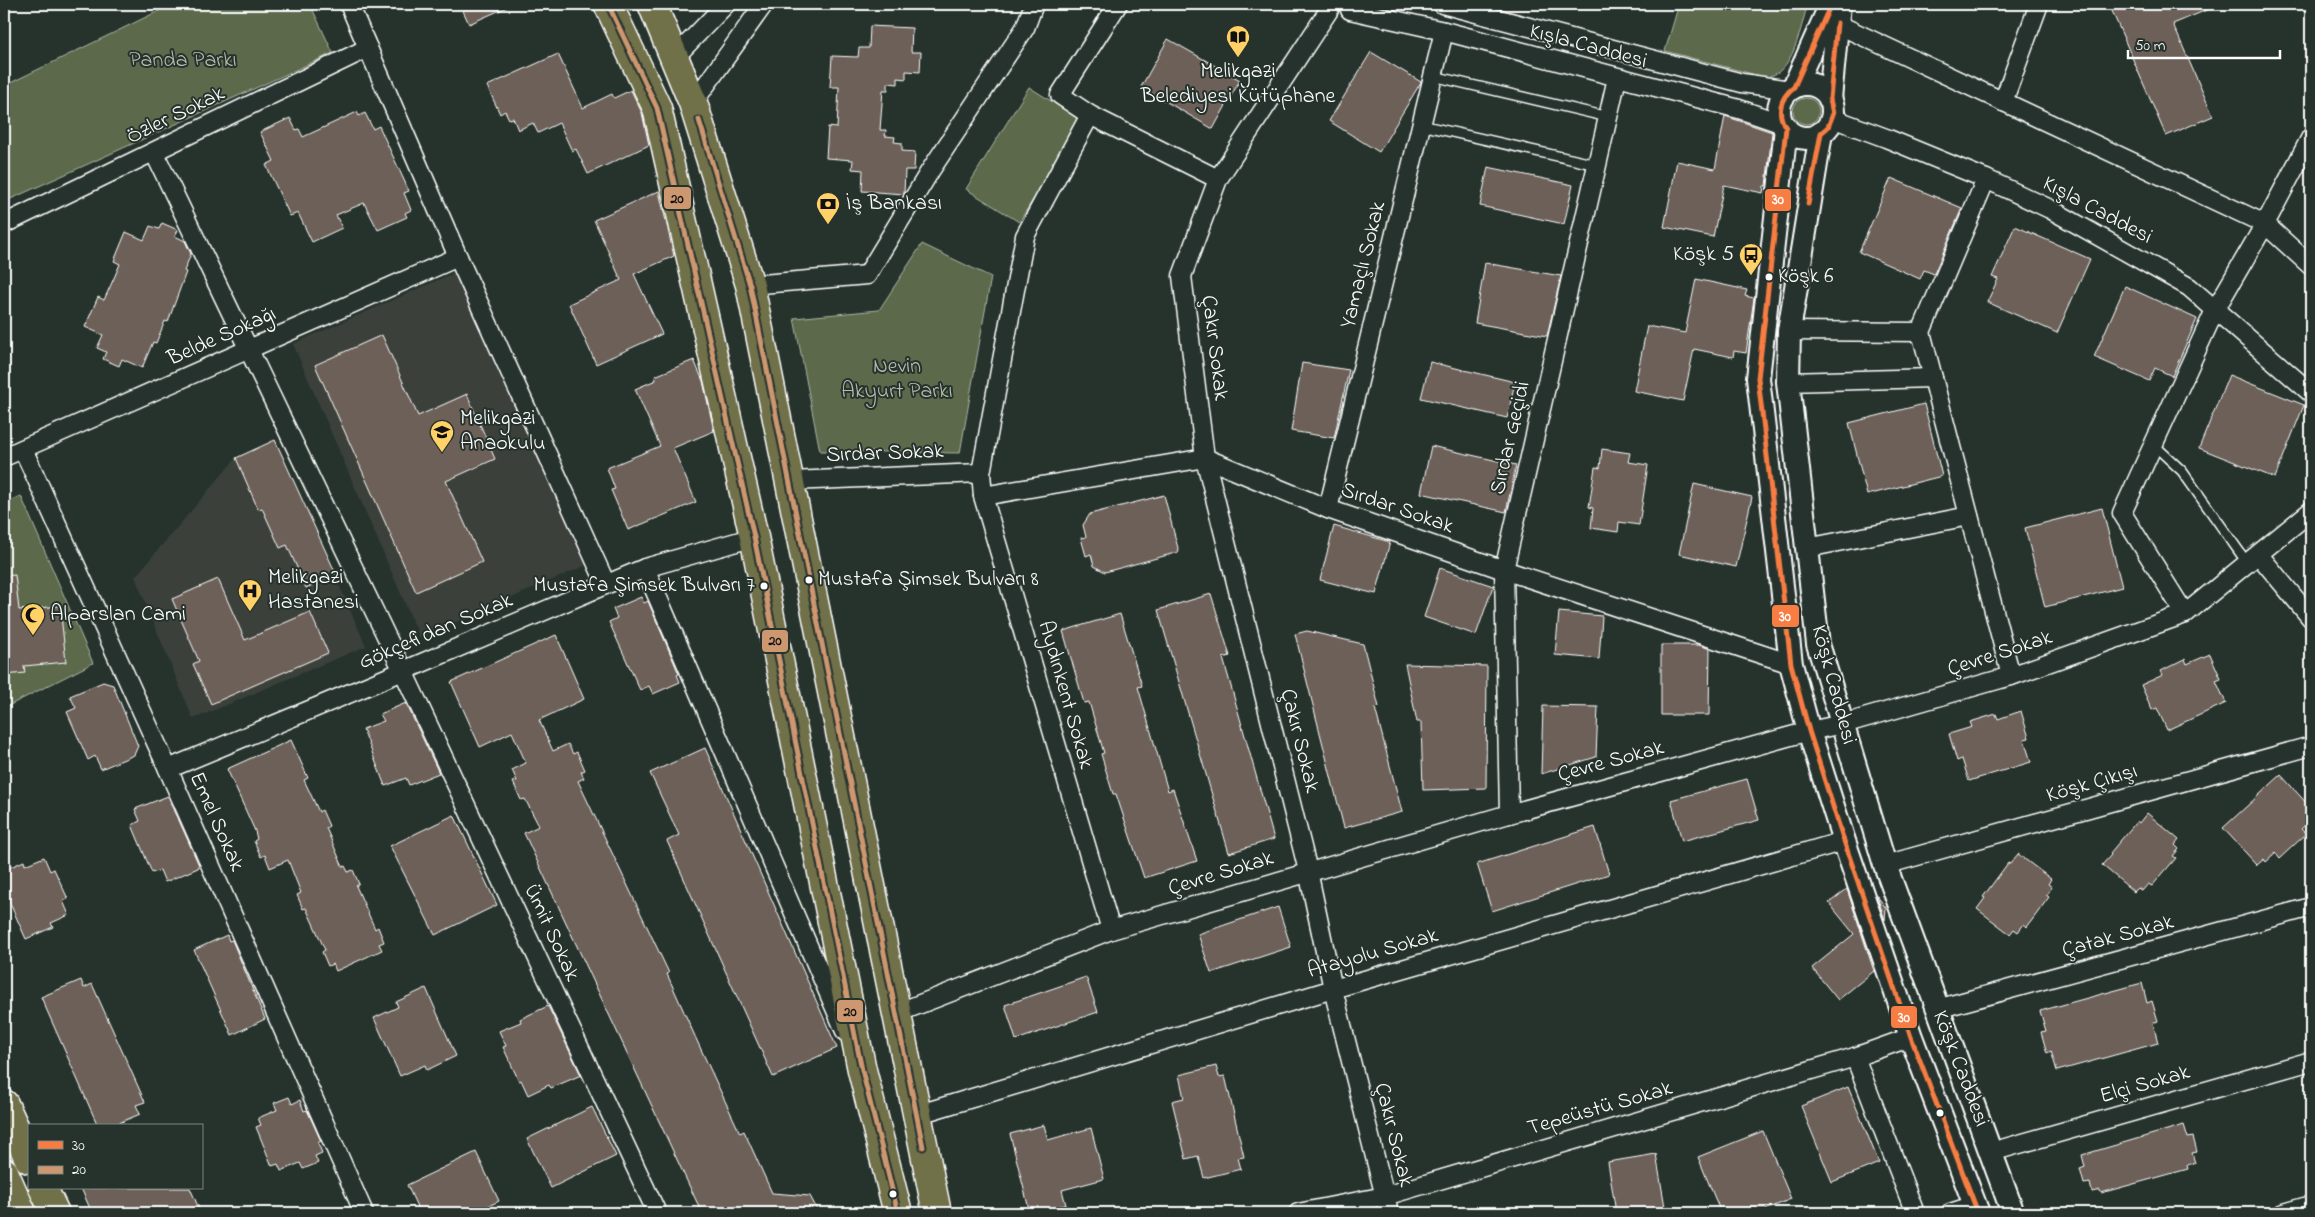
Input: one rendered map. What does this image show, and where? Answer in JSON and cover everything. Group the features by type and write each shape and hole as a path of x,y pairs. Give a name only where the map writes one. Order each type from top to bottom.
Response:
{"main road":[{"path":"608,4 657,108 754,537 862,1070 898,1213"},
{"path":"652,4 694,103 750,285 937,1213"},
{"path":"4,1104 28,1157"},
{"path":"6,1182 22,1213"},
{"path":"44,1190 55,1213"}],"street":[{"path":"350,4 458,257 606,584"},
{"path":"675,57 726,4"},
{"path":"694,103 764,4"},
{"path":"750,285 867,275 930,172 1025,28 1034,4"},
{"path":"1118,4 1060,95 1090,115 1218,179 1325,7"},
{"name":"Kışla Caddesi","path":"1442,4 1742,83 1792,88"},
{"path":"2003,102 2038,4"},
{"name":"Kışla Caddesi","path":"1325,7 1341,13 1354,7 1739,109 1784,126"},
{"path":"1792,88 1803,84 1822,88 1828,117 1802,137 1793,134 1784,126 1780,106 1784,96 1792,88 1836,11 2003,102 2265,224 2311,266"},
{"name":"Köşk Caddesi","path":"1836,11 1828,117 1789,331 1788,382 1818,644 1885,865 2013,1213"},
{"name":"Yamaçlı Sokak","path":"1328,509 1444,31"},
{"name":"Özler Sokak","path":"4,224 368,48"},
{"name":"Sırdar Geçidi","path":"1509,814 1504,570 1617,78"},
{"name":"Aydınkent Sokak","path":"1090,115 1025,236 981,473 983,496 1111,930"},
{"name":"Kışla Caddesi","path":"1828,117 1913,148 2050,209 2189,287 2311,393"},
{"name":"Köşk Caddesi","path":"1784,126 1758,378 1791,664 1809,731 1844,841 1911,1037 1976,1209"},
{"path":"2185,614 2122,513 2215,310 2265,224 2311,137"},
{"name":"Ümit Sokak","path":"154,152 403,671 657,1213"},
{"name":"Çakır Sokak","path":"1218,179 1182,276 1205,458 1308,871 1333,989 1389,1213"},
{"path":"1986,179 1921,332 2011,676"},
{"name":"Belde Sokağı","path":"4,458 458,257"},
{"path":"1789,331 1921,332"},
{"path":"1788,382 1933,378"},
{"name":"Emel Sokak","path":"23,449 168,769 364,1213"},
{"path":"983,496 1205,458"},
{"name":"Sırdar Sokak","path":"1205,458 1328,509 1504,570 1791,664"},
{"name":"Sırdar Sokak","path":"790,481 981,473"},
{"name":"Çevre Sokak","path":"897,1012 1111,930 1308,871 1509,814 1809,731 1843,724 2011,676 2185,614 2254,560 2311,511"},
{"path":"1807,548 1969,516"},
{"name":"Gökçefidan Sokak","path":"168,769 645,568 754,537"},
{"path":"2254,560 2311,618"},
{"path":"645,568 862,1070"},
{"name":"Köşk Çıkışı","path":"1885,865 2311,746"},
{"name":"Atayolu Sokak","path":"916,1115 1333,989 1844,841"},
{"name":"Çatak Sokak","path":"1938,1009 2311,908"},
{"name":"Tepeüstü Sokak","path":"1298,1213 1385,1196 1855,1057 1911,1037"},
{"path":"1855,1057 1915,1213"},
{"name":"Elçi Sokak","path":"1991,1152 2311,1061"},
{"path":"2283,1213 2311,1205"},
{"path":"1950,1213 1976,1209"}],"lane":[{"path":"1433,76 1608,117"},
{"path":"1421,124 1597,165"},
{"path":"2153,444 2182,470 2254,560"}],"shaded area":[{"name":"Melikgazi Anaokulu","path":"463,269 591,563 420,638 293,344"},
{"name":"Melikgazi Hastanesi","path":"275,440 366,646 193,719 135,577 236,458"}],"green space":[{"name":"Panda Parkı","path":"173,4 310,4 333,53 4,202 4,86"},
{"path":"1679,4 1808,4 1789,60 1774,75 1764,77 1665,51"},
{"path":"1029,87 1083,121 1019,222 966,189"},
{"path":"1806,98 1815,102 1819,111 1815,120 1806,124 1797,120 1793,111 1797,102"},
{"name":"Nevin Akyurt Parkı","path":"922,244 991,277 960,453 820,451 794,318 879,310"},
{"path":"21,496 93,663 4,708 4,504"}],"building":[{"path":"460,4 514,4 469,24"},
{"path":"2109,4 2221,4 2173,24 2213,116 2166,136"},
{"path":"870,26 912,28 911,52 921,52 920,72 906,71 906,79 898,78 898,84 888,83 888,90 883,90 880,130 886,130 885,136 895,137 894,142 902,143 902,151 915,152 914,170 905,170 904,194 862,191 863,170 852,169 853,160 826,158 828,127 837,128 839,87 830,87 832,56 858,57 859,48 869,48"},
{"path":"1168,39 1240,80 1213,129 1141,87"},
{"path":"1371,52 1421,82 1379,152 1329,121"},
{"path":"558,54 583,108 612,94 614,98 631,90 642,113 649,145 588,174 576,149 572,151 559,123 538,133 533,123 518,130 513,118 509,119 505,111 500,114 487,86"},
{"path":"357,112 359,116 365,113 373,129 379,126 409,191 404,193 411,210 405,213 407,217 378,230 364,203 336,215 342,228 312,242 298,213 290,216 266,165 274,161 260,132 290,118 296,130 299,129 303,137"},
{"path":"1725,116 1772,132 1766,186 1764,186 1763,193 1724,185 1713,237 1664,227 1677,161 1715,169"},
{"path":"1488,167 1573,185 1564,224 1480,206"},
{"path":"1891,178 1962,208 1934,274 1924,270 1920,279 1859,252"},
{"path":"659,191 674,256 634,274 662,334 596,364 569,304 621,280 594,220"},
{"path":"162,223 178,230 175,236 185,241 191,254 184,271 186,272 168,322 165,321 156,343 153,342 142,368 122,359 119,366 103,359 106,352 97,348 103,335 85,327 98,297 104,300 114,278 120,264 114,261 126,232 144,240 150,226 159,229"},
{"path":"2015,226 2090,259 2057,333 1987,302 1998,279 1992,277"},
{"path":"1485,263 1561,276 1547,336 1475,323"},
{"path":"1696,279 1747,290 1745,296 1754,298 1746,353 1734,351 1733,357 1694,349 1683,401 1634,391 1647,326 1685,333"},
{"path":"2125,286 2197,319 2172,376 2155,368 2149,381 2094,357"},
{"path":"382,335 418,416 467,394 495,459 446,481 482,562 416,592 315,365"},
{"path":"694,360 703,381 714,431 673,448 696,502 628,530 611,490 615,489 607,468 660,446 635,389 656,380 655,376"},
{"path":"1430,362 1515,382 1507,418 1421,398"},
{"path":"1302,363 1349,370 1334,438 1291,431"},
{"path":"2229,375 2304,405 2275,478 2199,448"},
{"path":"1924,404 1942,476 1867,495 1849,423"},
{"path":"275,440 336,574 306,588 287,545 280,548 262,508 258,509 236,458"},
{"path":"1431,446 1516,465 1506,512 1421,493"},
{"path":"1602,449 1630,453 1628,462 1648,465 1639,525 1619,522 1618,532 1591,528 1593,508 1589,507 1595,467 1600,468"},
{"path":"1694,484 1752,497 1736,567 1679,554"},
{"path":"1164,495 1179,552 1105,572 1094,566 1091,554 1086,556 1081,538 1086,537 1083,525 1090,514"},
{"path":"2102,508 2122,587 2045,607 2025,528"},
{"path":"1334,526 1390,542 1376,594 1320,580"},
{"path":"1440,568 1493,586 1476,635 1424,617"},
{"name":"Alparslan Cami","path":"15,575 19,610 60,606 66,662 24,666 25,673 5,675 4,576"},
{"path":"218,579 245,640 310,612 328,653 211,704 193,664 199,661 172,599"},
{"path":"1211,594 1230,656 1223,658 1274,839 1229,853 1158,610"},
{"path":"641,597 644,603 648,601 679,674 677,675 680,682 653,694 649,686 640,690 609,622 617,618 613,609"},
{"path":"1559,612 1602,616 1599,659 1555,655"},
{"path":"1120,614 1142,686 1138,687 1168,791 1173,789 1197,861 1144,878 1116,794 1113,794 1101,754 1104,753 1089,702 1084,703 1063,631"},
{"path":"1307,631 1363,644 1379,707 1375,708 1402,812 1344,828 1295,634"},
{"path":"556,635 584,699 539,720 553,751 568,744 573,754 577,752 585,770 581,772 584,778 578,781 669,973 667,974 740,1133 744,1131 772,1193 810,1196 819,1213 702,1213 524,833 539,826 525,799 521,800 513,782 517,781 512,770 526,763 512,732 480,747 451,682"},
{"path":"1661,645 1699,645 1710,649 1709,715 1661,715"},
{"path":"2210,654 2221,679 2216,681 2226,703 2167,730 2157,708 2152,710 2141,685 2163,675 2161,671 2185,659 2187,664"},
{"path":"1405,664 1487,666 1486,788 1423,790 1421,722 1417,722"},
{"path":"103,682 113,685 138,746 134,755 101,769 95,756 88,760 67,712 76,708 70,696"},
{"path":"406,703 439,773 409,785 406,778 385,786 363,729 384,721 380,714"},
{"path":"1543,706 1598,707 1596,757 1541,774"},
{"path":"2021,711 2029,738 2024,739 2031,762 1969,781 1962,759 1957,761 1949,734 1972,727 1970,722 1996,714 1998,719"},
{"path":"291,740 308,778 304,780 319,812 322,810 329,826 326,828 343,867 345,866 348,872 353,870 359,884 356,886 375,929 378,927 384,942 379,944 382,950 336,971 333,964 328,966 322,952 325,950 306,908 303,909 297,895 301,893 288,860 270,868 265,855 261,857 254,841 257,839 255,831 227,769"},
{"path":"705,748 837,1048 773,1077 667,841 679,835 650,773"},
{"path":"2281,775 2311,808 2311,820 2301,829 2306,834 2280,858 2276,853 2266,862 2264,859 2257,865 2223,828"},
{"path":"1747,779 1759,820 1682,841 1671,800"},
{"path":"168,796 199,865 198,868 165,882 160,870 152,873 132,825 140,821 135,809"},
{"path":"2147,813 2179,840 2175,845 2179,849 2173,856 2176,858 2152,886 2148,884 2142,891 2138,888 2134,892 2102,865 2137,821 2139,823"},
{"path":"454,815 497,905 435,935 390,846"},
{"path":"1595,827 1609,874 1492,911 1477,864"},
{"path":"2018,854 2051,879 2048,884 2052,887 2046,895 2049,897 2027,927 2024,924 2018,932 2014,929 2010,934 1977,909 1985,898 1983,897 2008,863 2010,864"},
{"path":"44,857 50,871 54,869 68,899 63,901 69,915 51,923 53,927 26,939 4,890 4,870 24,861 25,865"},
{"path":"1847,889 1874,971 1838,1000 1812,968 1854,934 1829,903"},
{"path":"1877,896 1886,908 1885,920"},
{"path":"1278,907 1291,947 1211,973 1198,934"},
{"path":"227,935 229,941 232,940 265,1019 232,1035 194,950"},
{"path":"1086,977 1098,1012 1016,1040 1005,1005"},
{"path":"81,980 84,988 92,984 145,1102 136,1105 140,1114 117,1124 97,1124 41,997"},
{"path":"2142,983 2147,1003 2152,1001 2158,1021 2153,1023 2158,1043 2057,1071 2051,1051 2047,1053 2041,1032 2046,1031 2040,1011"},
{"path":"426,988 456,1056 427,1070 425,1065 400,1076 374,1018 398,1007 396,1002"},
{"path":"548,1006 581,1075 551,1088 549,1085 528,1095 521,1080 519,1081 503,1047 506,1046 499,1031 521,1022 520,1019"},
{"path":"1216,1066 1219,1077 1225,1076 1244,1157 1238,1158 1241,1169 1204,1178 1198,1156 1186,1159 1172,1101 1184,1098 1179,1075"},
{"path":"1848,1087 1879,1163 1832,1182 1801,1106"},
{"path":"289,1097 292,1104 300,1100 304,1111 307,1110 321,1141 318,1143 322,1153 315,1156 318,1163 303,1169 300,1163 281,1171 278,1164 272,1166 256,1127 261,1125 258,1118 277,1110 274,1103"},
{"path":"592,1107 616,1156 551,1188 527,1139"},
{"path":"1044,1125 1048,1140 1091,1128 1104,1179 1062,1190 1066,1205 1030,1213 1010,1134"},
{"path":"2184,1125 2188,1138 2193,1137 2197,1152 2192,1153 2195,1163 2187,1165 2188,1169 2101,1193 2100,1190 2092,1192 2090,1183 2084,1184 2080,1169 2085,1167 2082,1155"},
{"path":"1763,1131 1791,1199 1758,1213 1721,1213 1698,1157"},
{"path":"476,1152 499,1201 474,1213 420,1213 407,1185"},
{"path":"1656,1154 1666,1213 1616,1213 1608,1162"},
{"path":"82,1190 191,1190 201,1213 92,1213"}],"transit line":[{"name":"20","path":"608,4 657,108 754,537 862,1070 898,1213"},
{"name":"30","path":"1831,4 1794,87 1785,96 1780,111 1786,128 1758,378 1791,664 1809,731 1844,841 1911,1037 1978,1213"},
{"name":"30","path":"1808,204 1821,133 1828,127 1833,114 1830,99 1837,23"},
{"name":"20","path":"699,120 750,285 923,1147"}],"place":[{"name":"Melikgazi Belediyesi Kütüphane","path":"1238,58"},
{"name":"İş Bankası","path":"828,225"},
{"name":"Köşk 5","path":"1751,276"},
{"name":"Köşk 6","path":"1769,277"},
{"name":"Melikgazi Anaokulu","path":"442,453"},
{"name":"Mustafa Şimsek Bulvarı 8","path":"809,580"},
{"name":"Mustafa Şimsek Bulvarı 7","path":"764,586"},
{"name":"Melikgazi Hastanesi","path":"250,612"},
{"name":"Alparslan Cami","path":"33,636"}]}
